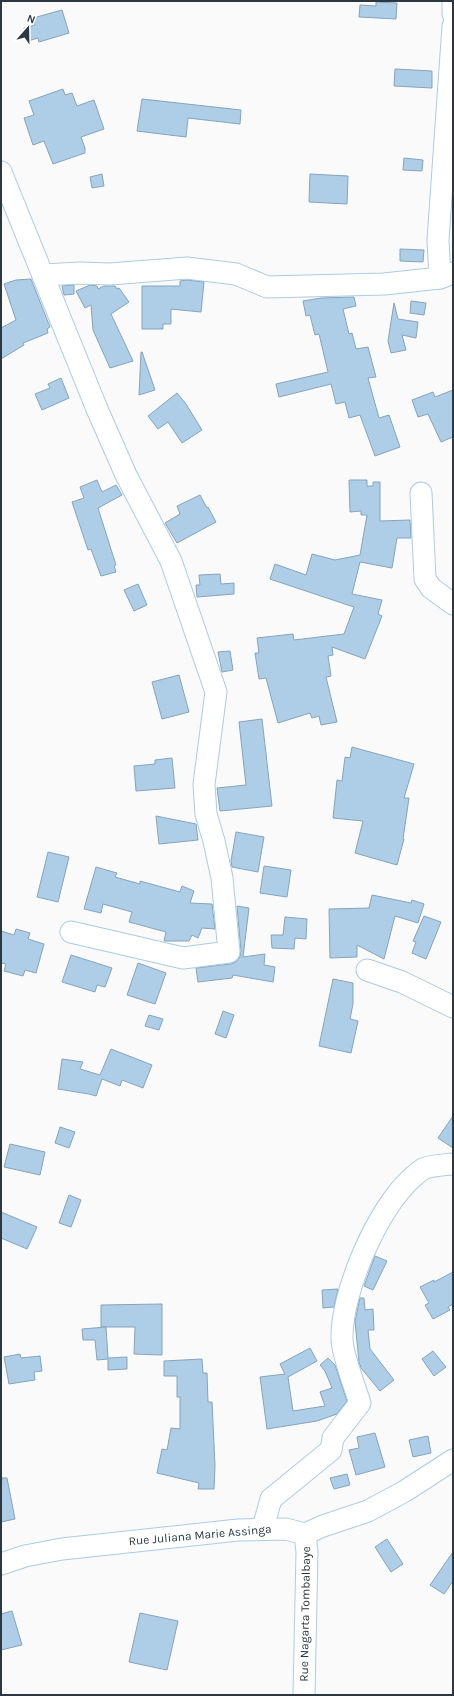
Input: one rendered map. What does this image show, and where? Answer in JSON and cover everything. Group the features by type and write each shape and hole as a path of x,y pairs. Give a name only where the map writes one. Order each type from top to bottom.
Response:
{"street":[{"path":"453,1 453,14"},
{"path":"43,275 80,273 110,274 187,268 236,274 268,287 384,284 447,276 438,240 453,26"},
{"path":"1,172 97,409 126,475 171,561 216,692 204,784 206,814 214,841 222,878 229,952 183,958 71,932"},
{"path":"421,493 425,579 431,588 453,604"},
{"path":"367,970 402,982 453,1007"},
{"path":"263,1528 271,1499 331,1450 333,1438 360,1403 342,1340 343,1322 347,1300 354,1280 363,1255 377,1227 394,1197 407,1182 422,1169 453,1164"},
{"path":"305,1534 322,1526 368,1512 405,1491 453,1460"},
{"name":"Rue Juliana Marie Assinga","path":"1,1564 25,1556 62,1549 263,1528 286,1529 305,1534"},
{"name":"Rue Nagarta Tombalbaye","path":"304,1695 307,1552 305,1534"}],"building":[{"path":"376,2 397,3 396,19 359,17 360,5 376,6"},
{"path":"62,10 69,33 39,42 38,38 28,41 24,28 35,25 33,18"},
{"path":"395,69 432,71 432,88 394,86"},
{"path":"63,89 65,95 72,93 77,106 94,100 104,129 81,137 85,148 85,153 53,164 44,141 33,145 24,118 34,115 29,101"},
{"path":"142,99 241,110 240,124 188,118 186,137 137,131"},
{"path":"404,158 423,160 422,171 403,170"},
{"path":"102,174 104,186 92,188 90,177"},
{"path":"310,174 348,176 347,204 309,202"},
{"path":"400,249 424,250 423,262 400,261"},
{"path":"31,279 50,327 47,329 48,333 23,343 24,345 1,359 1,328 16,320 4,284 16,280"},
{"path":"187,280 204,282 201,312 171,309 171,324 163,324 163,329 142,329 142,286 180,286 180,281"},
{"path":"74,285 74,294 64,295 62,286"},
{"path":"90,285 97,286 98,289 104,286 115,286 117,289 119,288 129,302 111,314 133,361 110,368 93,330 91,305 85,308 76,291"},
{"path":"354,297 356,306 343,309 349,334 352,333 356,349 368,347 376,377 368,378 379,418 389,415 400,447 375,456 360,415 349,418 345,402 336,404 331,384 279,397 276,384 328,372 319,334 315,335 310,315 306,316 303,301 321,298"},
{"path":"411,301 426,303 424,315 410,313"},
{"path":"394,303 398,319 418,322 416,338 402,335 406,350 391,353 388,341"},
{"path":"141,352 155,390 139,395"},
{"path":"61,378 69,398 42,410 35,394 50,388 48,384"},
{"path":"453,390 453,437 441,442 428,414 418,417 412,400 433,392 435,397"},
{"path":"177,393 186,404 202,430 182,443 168,422 158,429 148,416"},
{"path":"97,480 102,492 116,485 122,495 98,508 116,565 114,566 116,572 101,576 91,549 88,550 72,502 84,498 80,487"},
{"path":"349,480 367,480 367,486 373,486 373,482 380,482 380,521 410,520 411,538 397,538 392,568 360,562 352,594 382,600 378,614 382,616 365,659 332,647 333,655 328,656 331,676 326,677 337,722 321,725 319,716 312,718 310,713 278,723 266,678 259,679 255,653 259,653 257,638 293,634 294,640 344,634 354,607 270,579 275,564 306,575 312,554 335,560 360,555 367,515 361,515 361,511 350,512"},
{"path":"200,495 216,522 177,543 165,523 180,514 177,506"},
{"path":"220,574 221,584 234,583 234,594 197,597 196,585 200,585 199,575"},
{"path":"138,584 147,605 134,611 124,590"},
{"path":"230,651 233,670 222,672 218,652"},
{"path":"179,675 189,712 162,719 152,682"},
{"path":"262,719 272,806 220,811 217,788 246,785 239,722"},
{"path":"352,747 414,764 404,798 409,798 404,839 397,865 355,853 363,821 333,818 337,780 342,781 345,757 350,758"},
{"path":"172,758 175,788 136,791 134,766 155,764 155,760"},
{"path":"156,816 196,824 198,840 159,844"},
{"path":"236,832 264,837 258,872 232,867 231,861"},
{"path":"48,852 69,857 58,902 37,897"},
{"path":"264,866 291,870 287,897 260,893"},
{"path":"96,867 117,873 115,877 140,884 140,881 180,892 182,886 194,891 190,903 212,904 215,929 202,928 198,938 192,935 189,941 164,941 166,932 129,922 132,912 103,904 101,913 84,909"},
{"path":"372,895 411,903 412,900 424,904 418,923 395,916 384,959 357,945 357,957 330,958 329,909 369,908"},
{"path":"237,906 249,908 243,957 265,954 264,965 275,967 273,982 233,975 232,978 198,982 196,968 231,964 236,962 240,957 241,951"},
{"path":"424,916 441,922 426,959 412,953 416,942 413,941"},
{"path":"285,917 307,919 306,939 295,938 294,949 272,948 271,935 283,935"},
{"path":"16,929 30,933 28,939 44,944 36,973 25,970 23,976 4,971 6,964 1,963 1,931 14,935"},
{"path":"71,955 112,968 105,987 97,985 95,992 62,982"},
{"path":"138,963 166,973 155,1004 127,995"},
{"path":"333,979 353,983 353,1004 350,1019 358,1021 351,1053 319,1046"},
{"path":"223,1011 234,1015 226,1038 215,1034"},
{"path":"149,1015 163,1019 159,1030 145,1026"},
{"path":"111,1049 152,1065 143,1088 122,1080 120,1086 102,1079 96,1096 58,1089 62,1059 83,1062 80,1069 100,1075"},
{"path":"453,1116 453,1148 438,1138"},
{"path":"60,1127 75,1132 69,1148 55,1143"},
{"path":"10,1144 45,1152 40,1175 4,1167"},
{"path":"69,1195 81,1200 71,1227 59,1223"},
{"path":"1,1212 37,1227 27,1249 1,1238"},
{"path":"375,1256 387,1261 373,1290 364,1286"},
{"path":"453,1272 453,1304 448,1307 450,1310 433,1319 425,1305 429,1303 420,1287 434,1280 434,1282"},
{"path":"338,1289 334,1307 323,1308 322,1290"},
{"path":"360,1298 364,1298 365,1310 373,1309 374,1330 368,1330 370,1349 394,1380 380,1391 361,1368 359,1362 355,1321"},
{"path":"162,1304 162,1355 134,1354 135,1327 101,1327 101,1305"},
{"path":"106,1327 108,1358 127,1357 127,1369 108,1370 108,1359 97,1360 95,1340 83,1340 82,1329"},
{"path":"310,1348 317,1361 288,1377 293,1411 325,1406 320,1392 332,1388 325,1371 320,1365 328,1358 335,1365 347,1401 337,1414 317,1421 267,1429 260,1377 285,1374 280,1364"},
{"path":"433,1351 446,1367 434,1376 422,1359"},
{"path":"20,1354 21,1358 40,1356 42,1371 34,1372 35,1380 9,1384 4,1357"},
{"path":"202,1359 203,1373 207,1373 208,1402 212,1402 215,1466 214,1489 198,1489 199,1483 157,1473 162,1449 167,1450 171,1428 180,1429 180,1397 177,1397 177,1376 164,1376 164,1361"},
{"path":"375,1433 385,1467 356,1475 349,1450 359,1448 357,1437"},
{"path":"428,1436 431,1453 413,1457 409,1440"},
{"path":"347,1474 350,1485 334,1489 330,1478"},
{"path":"1,1478 7,1478 15,1519 1,1522"},
{"path":"387,1539 403,1564 391,1572 375,1547"},
{"path":"453,1552 453,1581 444,1594 430,1585"},
{"path":"12,1611 22,1645 1,1650 1,1614"},
{"path":"140,1613 178,1621 167,1670 129,1662"}]}
